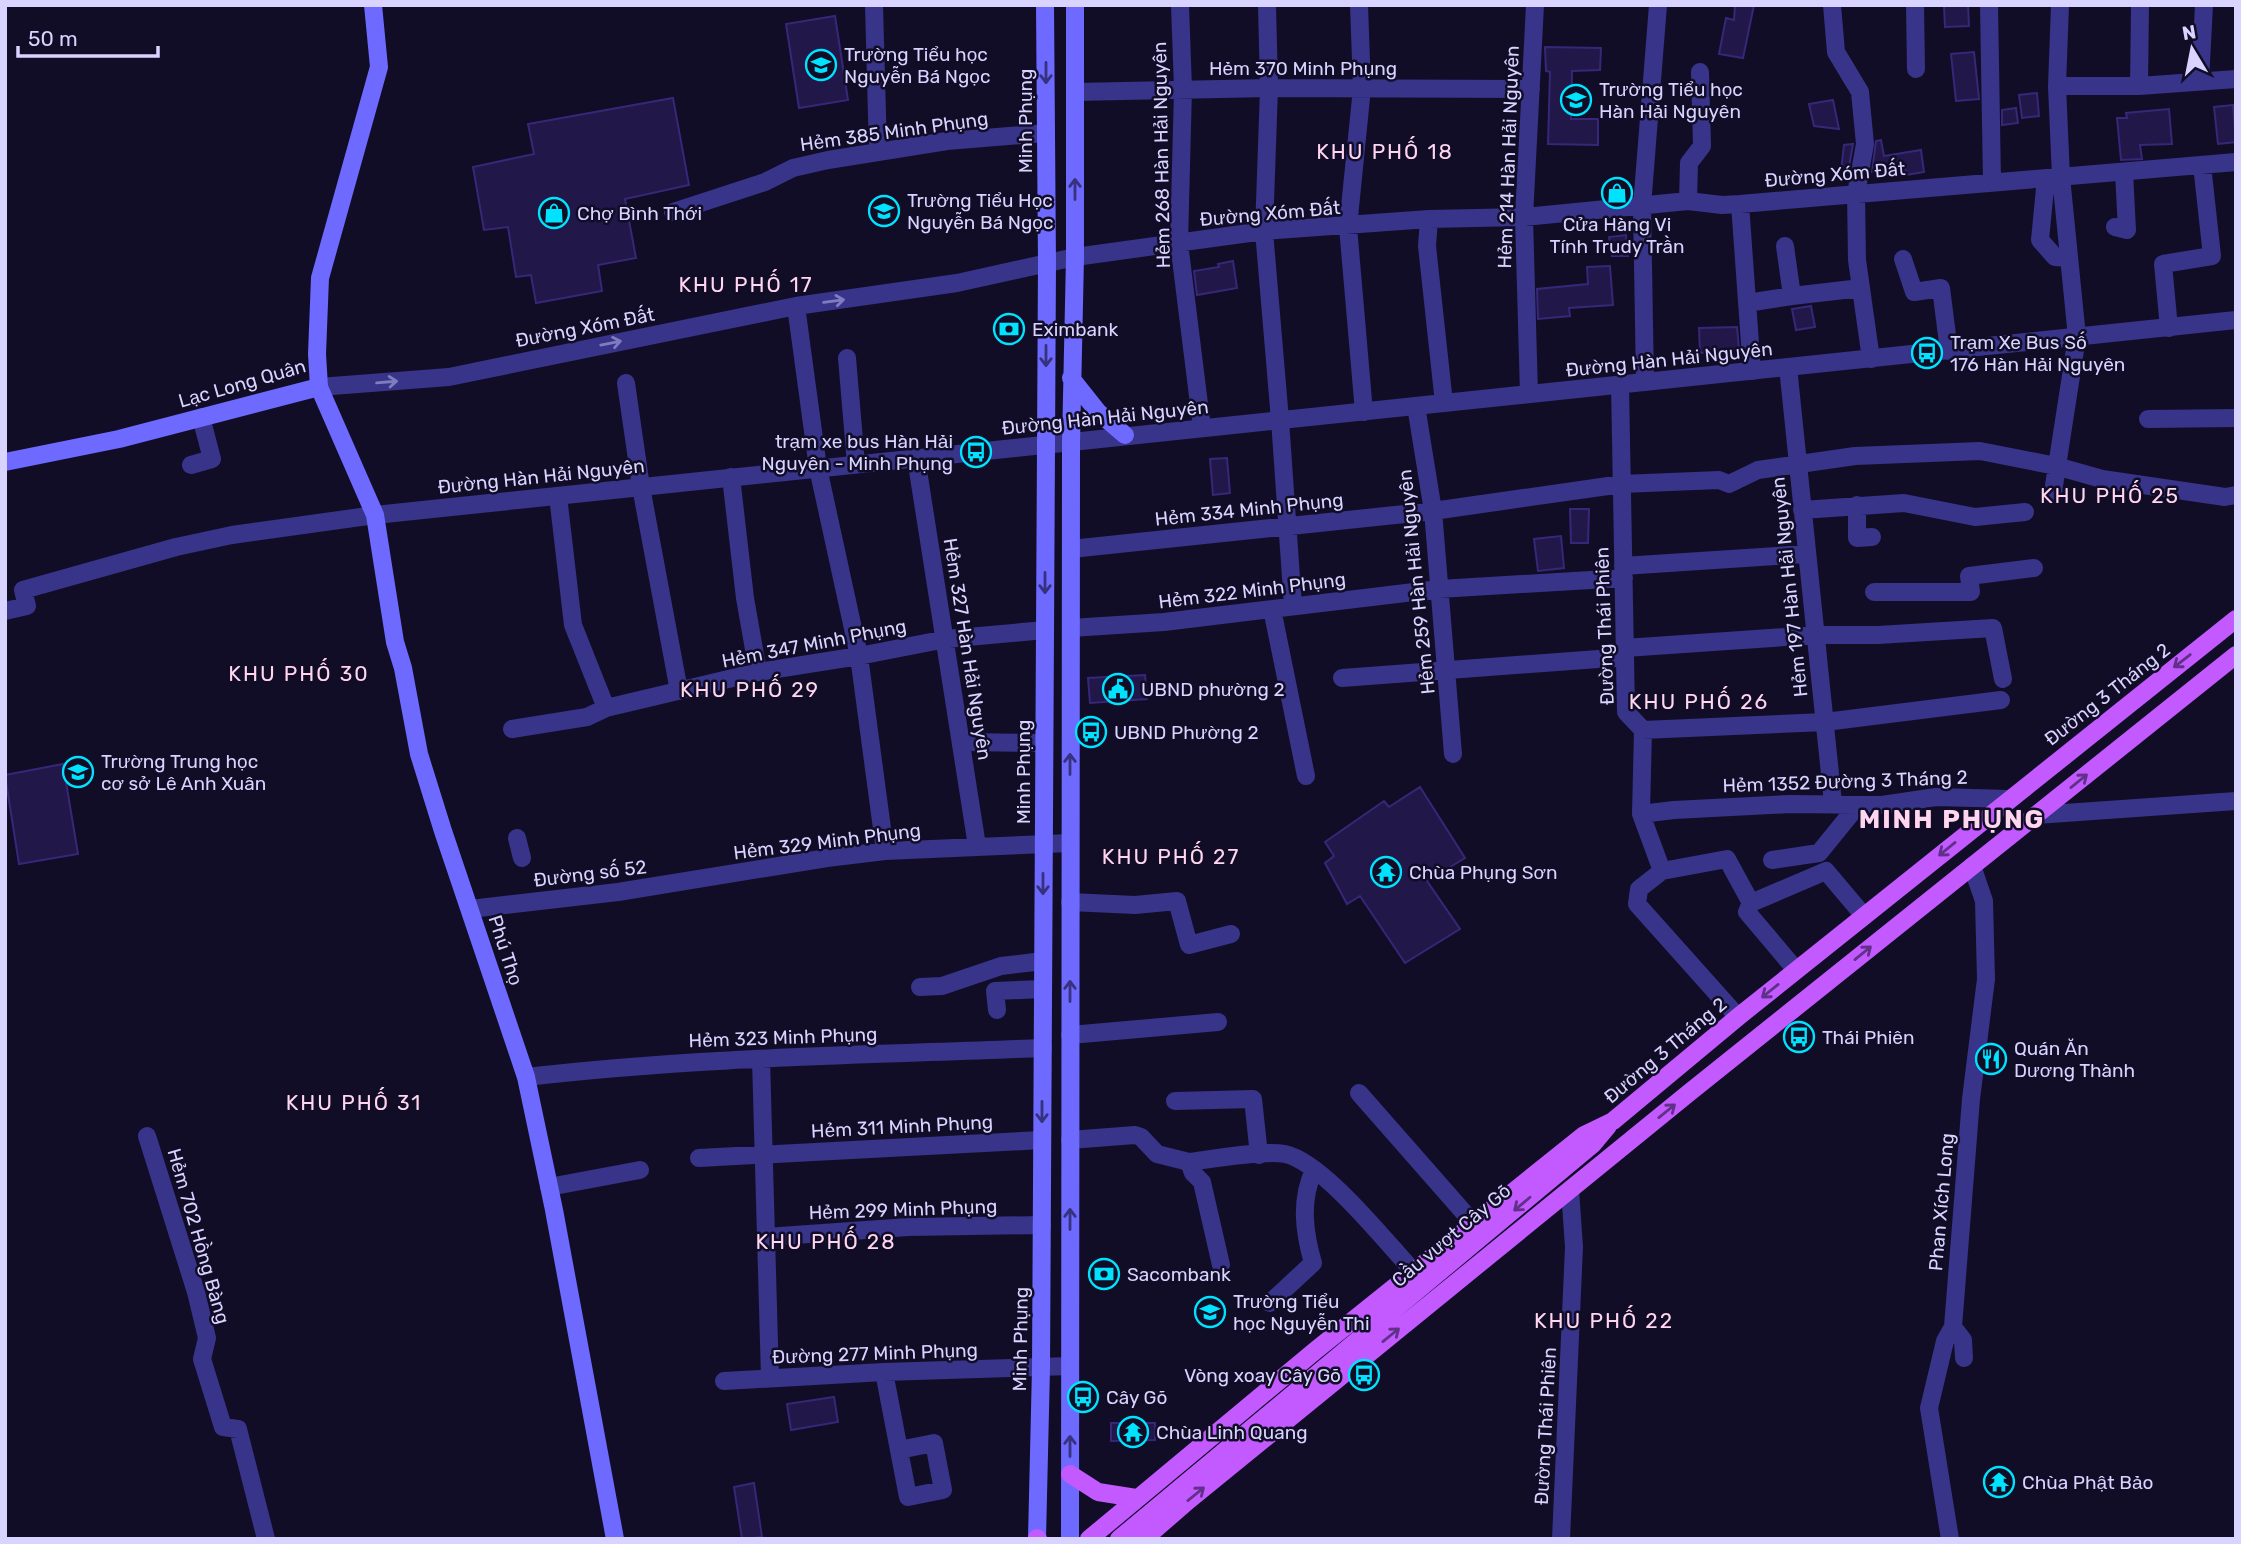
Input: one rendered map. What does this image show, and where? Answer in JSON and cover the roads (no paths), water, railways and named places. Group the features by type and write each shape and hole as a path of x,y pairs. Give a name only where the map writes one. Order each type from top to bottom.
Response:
{"main road":[{"name":"Lạc Long Quân","path":"5,462 119,439 319,387 317,354 320,278 379,67 373,5"},
{"name":"Minh Phụng","path":"1037,1539 1041,1368 1044,844 1047,263 1045,5"},
{"path":"1070,1539 1070,628 1075,5"},
{"path":"1071,378 1098,412 1125,435"},
{"name":"Phú Thọ","path":"319,387 375,515 395,642 403,668 419,754 526,1077 615,1539"},
{"name":"Đường 3 Tháng 2","path":"1089,1539 1584,1135 1613,1121 1796,970 2236,619"},
{"path":"1144,1539 1570,1190 2236,655"},
{"name":"Cầu vượt Cây Gõ","path":"1119,1539 1593,1144 1613,1121"},
{"path":"1070,1474 1098,1492 1136,1498"}],"street":[{"path":"874,5 878,152"},
{"name":"Hẻm 268 Hàn Hải Nguyên","path":"1180,5 1184,89 1180,243 1202,428"},
{"path":"1267,5 1269,88 1264,231 1293,606"},
{"path":"1359,5 1363,88 1348,227 1364,412"},
{"name":"Hẻm 214 Hàn Hải Nguyên","path":"1529,394 1524,217 1535,5"},
{"path":"1645,382 1642,206 1658,5"},
{"path":"1832,5 1836,52 1860,92 1865,144 1856,194 1857,260 1871,359"},
{"path":"1915,5 1916,69"},
{"path":"1989,5 1992,182"},
{"path":"2060,5 2054,178 2040,240 2056,257 2069,258"},
{"path":"2139,86 2140,5"},
{"path":"2200,81 2204,5"},
{"path":"1688,201 1689,163 1702,146 1700,72"},
{"path":"2057,86 2139,86 2236,79"},
{"name":"Hẻm 370 Minh Phụng","path":"1075,92 1269,88 1531,89"},
{"name":"Hẻm 385 Minh Phụng","path":"673,212 765,183 793,168 947,141 1046,133"},
{"name":"Đường Xóm Đất","path":"319,387 449,377 796,306 957,284 1075,257 1264,231 1348,227 1429,219 1524,217 1688,201 1740,204 2236,162"},
{"path":"2169,328 2163,264 2212,256 2202,165"},
{"path":"2115,227 2127,230 2124,172"},
{"path":"2053,492 2077,337 2069,258 2054,178"},
{"path":"1740,204 1752,371"},
{"path":"1429,219 1427,246 1444,403"},
{"path":"1785,246 1792,296"},
{"path":"1903,259 1914,292 1941,288 1949,351"},
{"path":"1747,303 1861,288"},
{"path":"796,306 818,468 859,656 885,851"},
{"name":"Đường Hàn Hải Nguyên","path":"5,611 27,606 23,590 176,547 232,535 375,515 2236,320"},
{"path":"847,358 856,464"},
{"name":"Hẻm 197 Hàn Hải Nguyên","path":"1788,367 1833,803"},
{"path":"626,383 641,487 679,691"},
{"name":"Đường Thái Phiên","path":"1620,385 1626,712 1643,730"},
{"name":"Hẻm 259 Hàn Hải Nguyên","path":"1416,406 1433,511 1453,754"},
{"path":"191,465 212,459 201,417"},
{"path":"2148,419 2236,418"},
{"name":"Hẻm 334 Minh Phụng","path":"1071,549 1433,511 1622,484 1719,481 1729,484 1758,470 1855,456 1980,451 2056,466 2102,480 2225,497 2236,495"},
{"name":"Hẻm 327 Hàn Hải Nguyên","path":"916,458 978,846"},
{"path":"731,477 758,672"},
{"path":"558,495 573,625 606,708"},
{"path":"1802,510 1904,503 1975,517 2025,512"},
{"path":"1857,505 1857,538 1872,537"},
{"name":"Hẻm 322 Minh Phụng","path":"1070,628 1164,622 1439,589 1806,554"},
{"path":"1874,592 1971,592 1969,576 2034,568"},
{"path":"1272,609 1306,776"},
{"path":"1342,678 1815,635 1878,635 1993,628 2003,679"},
{"name":"Hẻm 347 Minh Phụng","path":"512,729 587,717 606,708 758,672 946,639 1045,630"},
{"path":"1662,871 1642,814 1643,730 1825,722 2001,699"},
{"path":"962,742 1044,743"},
{"name":"Hẻm 1352 Đường 3 Tháng 2","path":"1642,814 1674,810 1833,803 1882,805 1936,797 2009,799"},
{"path":"2036,815 2236,801"},
{"path":"1772,860 1819,853 1858,805"},
{"path":"517,838 522,858"},
{"name":"Hẻm 329 Minh Phụng","path":"715,876 885,851 1070,843"},
{"path":"1738,1017 1637,904 1639,889 1662,871 1727,859 1751,903"},
{"name":"Phan Xích Long","path":"1950,1539 1929,1409 1945,1341 1953,1327 1971,1099 1986,979 1984,901 1972,866"},
{"path":"1796,970 1747,912 1751,903 1826,871 1864,916"},
{"name":"Đường số 52","path":"471,909 618,892 715,876"},
{"path":"1070,902 1135,905 1177,901 1189,945 1231,934"},
{"path":"920,987 942,986 1002,966 1043,961"},
{"path":"997,1010 995,990 1043,989"},
{"path":"1070,1035 1218,1022"},
{"name":"Hẻm 323 Minh Phụng","path":"526,1077 729,1059 1042,1048"},
{"path":"761,1059 770,1378"},
{"path":"1359,1093 1474,1224"},
{"path":"1175,1101 1253,1099 1259,1155"},
{"path":"1070,1140 1135,1135 1142,1137 1157,1154 1189,1162 1283,1154 1299,1159 1334,1184 1414,1272"},
{"name":"Hẻm 702 Hồng Bàng","path":"147,1136 196,1292 207,1338 202,1359 223,1427 238,1429 266,1539"},
{"name":"Hẻm 311 Minh Phụng","path":"699,1158 1042,1140"},
{"path":"1189,1162 1193,1173 1202,1182 1221,1265"},
{"path":"549,1187 640,1170"},
{"path":"1270,1303 1313,1264 1305,1235 1306,1186 1314,1170"},
{"name":"Đường Thái Phiên","path":"1561,1539 1574,1247 1570,1190"},
{"name":"Hẻm 299 Minh Phụng","path":"766,1237 908,1227 1042,1225"},
{"path":"1953,1327 1963,1340 1964,1358"},
{"name":"Đường 277 Minh Phụng","path":"724,1381 1070,1366"},
{"path":"884,1372 899,1450"}],"place":[{"name":"Trường Tiểu học Nguyễn Bá Ngọc","path":"821,65"},
{"name":"Trường Tiểu học Hàn Hải Nguyên","path":"1576,100"},
{"name":"Cửa Hàng Vi Tính Trudy Trần","path":"1617,193"},
{"name":"Trường Tiểu Học Nguyễn Bá Ngọc","path":"884,211"},
{"name":"Chợ Bình Thới","path":"554,213"},
{"name":"Eximbank","path":"1009,329"},
{"name":"Trạm Xe Bus Số 176 Hàn Hải Nguyên","path":"1927,353"},
{"name":"trạm xe bus Hàn Hải Nguyên - Minh Phụng","path":"976,452"},
{"name":"UBND phường 2","path":"1118,689"},
{"name":"UBND Phường 2","path":"1091,732"},
{"name":"Trường Trung học cơ sở Lê Anh Xuân","path":"78,772"},
{"name":"Chùa Phụng Sơn","path":"1386,872"},
{"name":"Thái Phiên","path":"1799,1037"},
{"name":"Quán Ăn Dương Thành","path":"1991,1059"},
{"name":"Sacombank","path":"1104,1274"},
{"name":"Trường Tiểu học Nguyễn Thi","path":"1210,1312"},
{"name":"Vòng xoay Cây Gõ","path":"1364,1375"},
{"name":"Cây Gõ","path":"1083,1397"},
{"name":"Chùa Linh Quang","path":"1133,1432"},
{"name":"Chùa Phật Bảo","path":"1999,1482"}],"district":[{"name":"KHU PHỐ 18","path":"1385,152"},
{"name":"KHU PHỐ 17","path":"746,285"},
{"name":"KHU PHỐ 25","path":"2110,496"},
{"name":"KHU PHỐ 30","path":"299,674"},
{"name":"KHU PHỐ 29","path":"750,690"},
{"name":"KHU PHỐ 26","path":"1699,702"},
{"name":"MINH PHỤNG","path":"1952,819"},
{"name":"KHU PHỐ 27","path":"1171,857"},
{"name":"KHU PHỐ 31","path":"354,1103"},
{"name":"KHU PHỐ 28","path":"826,1242"},
{"name":"KHU PHỐ 22","path":"1604,1321"}]}
